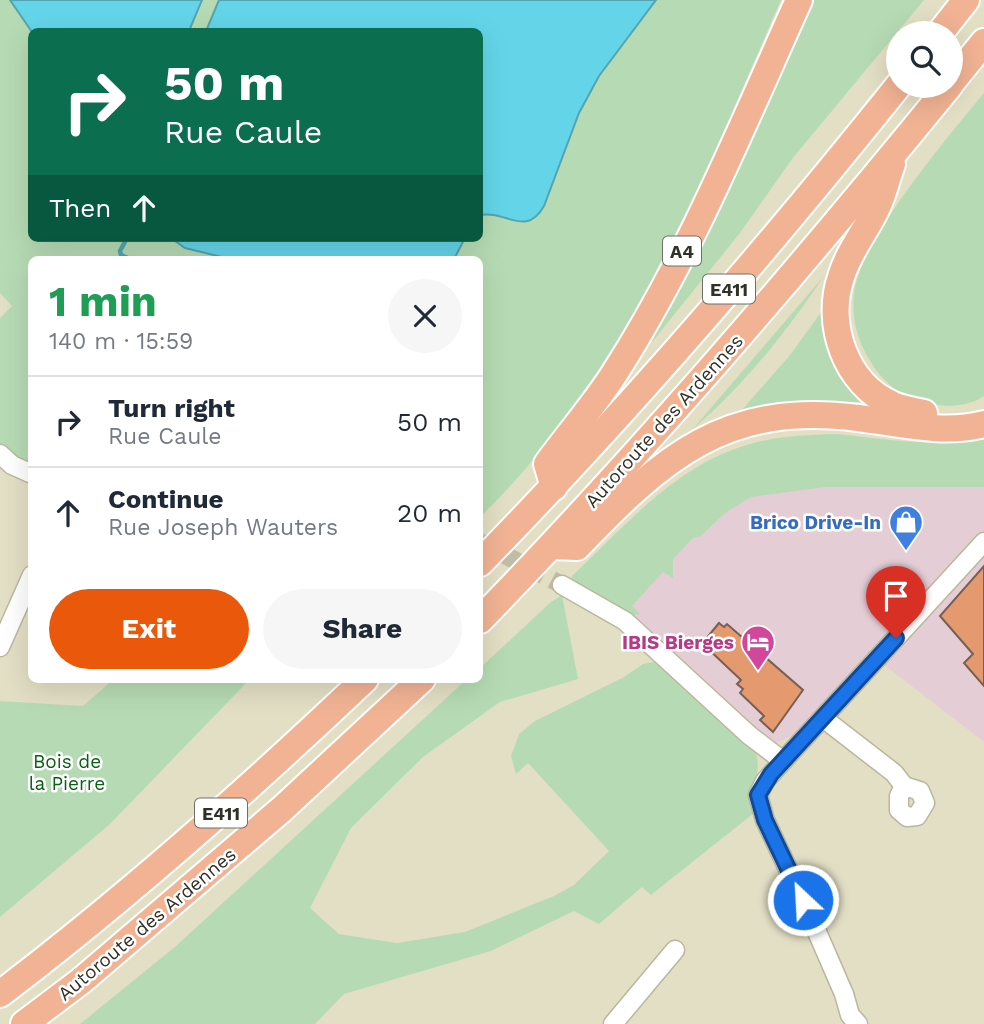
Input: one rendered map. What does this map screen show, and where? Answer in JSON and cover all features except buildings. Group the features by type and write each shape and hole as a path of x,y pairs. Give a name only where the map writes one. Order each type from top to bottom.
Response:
{"highway":[{"name":"A4","path":"554,487 547,464 614,375 668,280 714,190 799,0"},
{"path":"949,21 966,0"},
{"name":"Autoroute des Ardennes","path":"963,68 984,42"},
{"name":"Autoroute des Ardennes","path":"483,561 554,487 815,189 888,98"},
{"name":"Autoroute des Ardennes","path":"483,617 744,333 938,98"},
{"path":"897,149 877,206 853,246 839,284 835,316 842,348 848,363 867,388 892,405 947,416 984,408"},
{"path":"551,546 577,547 638,485 681,452 723,430 763,420 797,416 854,417 946,430 984,424"},
{"name":"Autoroute des Ardennes","path":"0,994 139,884 244,793 361,683"},
{"name":"Autoroute des Ardennes","path":"24,1024 81,981 282,809 418,683"}],"street":[{"path":"0,454 12,465 28,472"},
{"path":"848,1021 811,918 758,802 761,786 984,542"},
{"path":"0,647 28,584"},
{"path":"562,585 625,621 749,735 783,761"},
{"path":"823,718 894,773 904,786"},
{"path":"613,1024 674,950"}],"shaded area":[{"path":"984,477 984,742 870,654 792,736 776,743 770,741 624,610 658,570 721,505 774,483"}],"green space":[{"path":"0,0 10,0 28,28 28,242 177,242 185,248 218,256 28,256 28,463 19,460 0,444 0,318 12,306 0,293"},
{"path":"202,0 219,0 207,28 191,28"},
{"path":"656,0 781,0 689,207 618,340 577,402 532,462 483,514 483,256 456,256 463,242 483,242 483,213 518,221 544,206 579,113 599,76"},
{"path":"809,0 924,0 907,21 886,21 886,46 792,159 740,233 652,342 649,332"},
{"path":"984,93 984,396 954,406 932,404 911,398 896,389 875,369 856,329 854,294 871,246 888,218 929,161"},
{"path":"824,276 763,358 730,395 692,430"},
{"path":"822,311 837,360 864,402 796,403 741,411 790,355"},
{"path":"835,434 929,442 966,439 984,434 984,487 825,487 751,497 725,513 701,536 693,538 673,559 673,578 663,572 632,606 640,614 635,615 572,581 572,576 633,517 699,466 723,454 761,441"},
{"path":"562,595 578,679 500,702 423,757 351,828 310,908 339,934 397,943 465,932 554,896 574,885 609,851 528,763 516,774 511,756 519,734 535,721 624,677 643,664 654,662 664,665 756,754 758,769 752,799 754,813 651,895 642,887 599,924 574,911 491,951 344,994 315,1024 80,1024 176,946 463,683 483,683 483,665"},
{"name":"Bois de la Pierre","path":"109,683 246,683 110,824 0,917 0,701 83,706"}],"water":[{"path":"10,0 202,0 190,28 29,28"},
{"path":"219,0 656,0 599,76 579,113 544,206 537,215 523,222 483,215 483,28 207,28"},
{"path":"177,242 463,242 456,256 218,256 185,248"}],"waterway":[{"path":"123,256 120,251 125,242"}],"tunnel":[{"path":"483,544 562,585"}],"place":[{"name":"Brico Drive-In","path":"906,552"},
{"name":"IBIS Bierges","path":"758,672"}],"route":[{"path":"803,900 758,802 761,786 896,638"}]}
